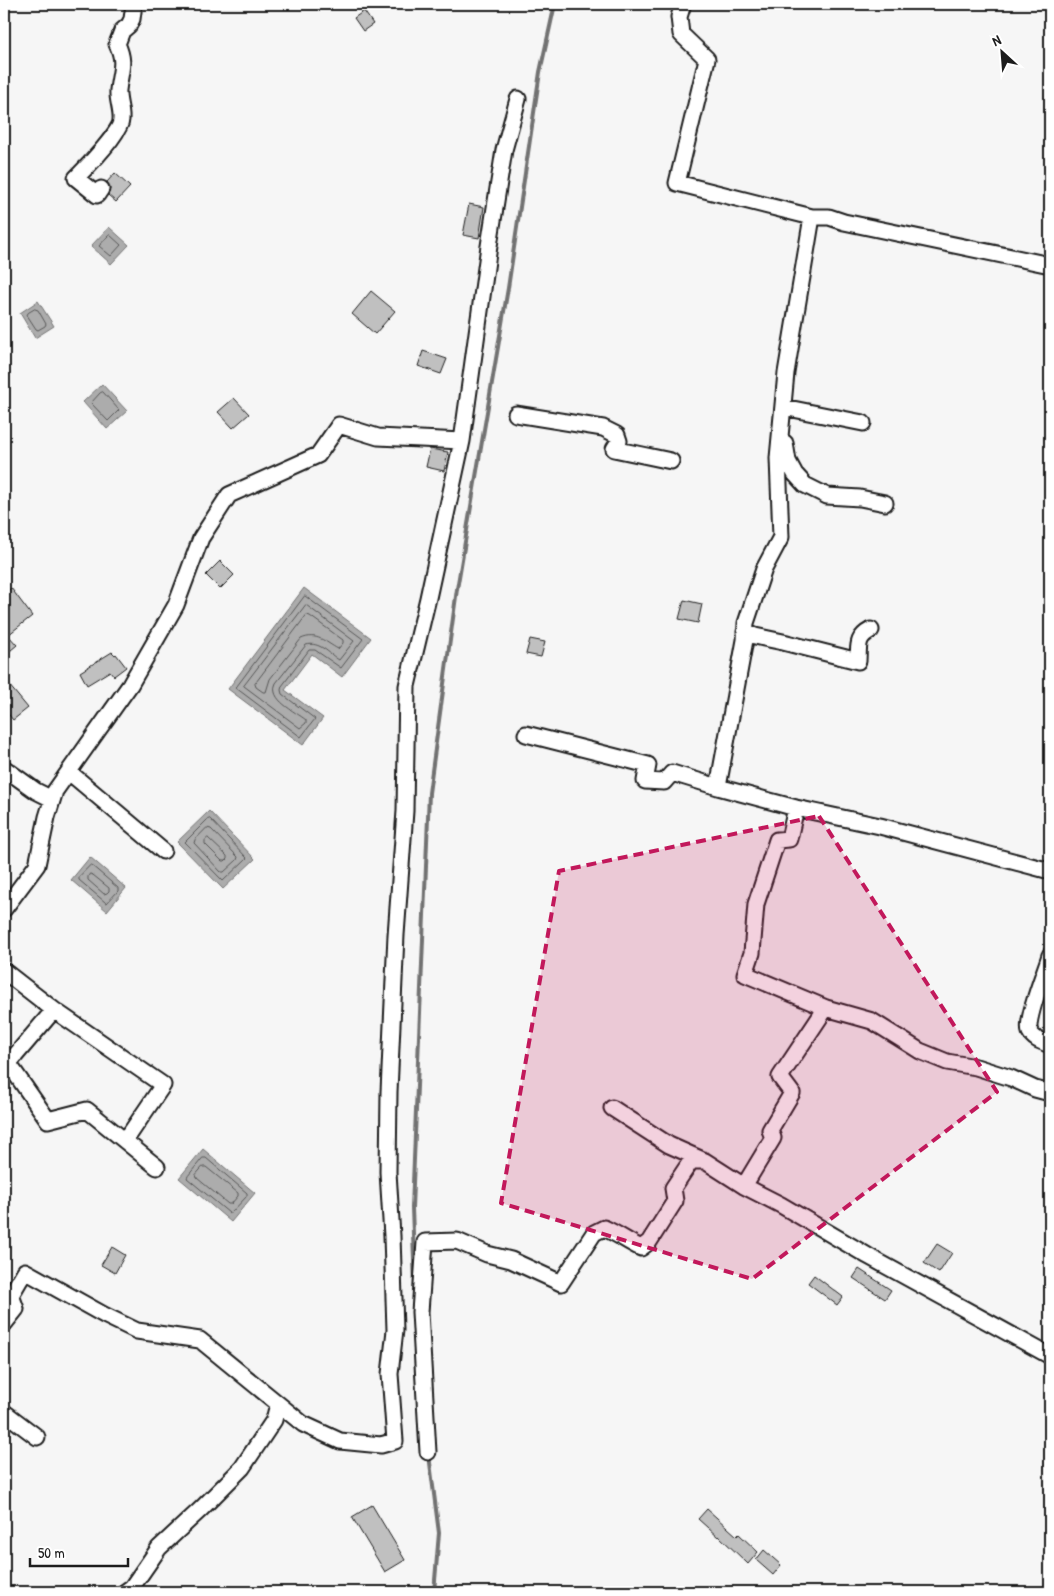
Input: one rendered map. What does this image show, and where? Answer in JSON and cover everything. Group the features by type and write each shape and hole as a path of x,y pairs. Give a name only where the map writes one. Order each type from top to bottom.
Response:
{"street":[{"path":"101,189 97,195 76,178 113,136 122,121 118,96 123,60 117,44 122,31 129,25 132,19 134,4"},
{"path":"683,4 679,17 681,34 707,59 678,183 812,217 829,217 844,222 1050,265"},
{"path":"4,1324 16,1309 11,1295 25,1271 137,1331 200,1340 303,1424 340,1441 381,1446 395,1441 390,1374 395,1330 388,1172 389,1092 396,935 405,810 407,686 462,441 504,150 518,98"},
{"path":"718,787 746,623 764,569 781,537 778,458 786,373 812,217"},
{"path":"783,407 864,423"},
{"path":"516,414 603,428 617,435 619,441 614,449 671,461"},
{"path":"4,908 37,865 55,792 130,685 176,605 201,538 230,495 318,455 338,425 378,437 462,441"},
{"path":"780,437 786,444 788,461 794,474 804,485 826,496 860,498 885,503"},
{"path":"745,632 858,661 859,641 864,634 871,630"},
{"path":"526,734 648,765 645,780 664,782 672,773 796,808 880,826 1050,871"},
{"path":"4,768 36,791 52,799"},
{"path":"69,772 163,850"},
{"path":"796,808 790,839 777,840 756,904 752,953 745,974 826,1008 872,1021 920,1051 947,1062 976,1067 1050,1093"},
{"path":"1050,955 1030,1015 1030,1031 1036,1039 1050,1045"},
{"path":"4,971 54,1010 163,1085 125,1141"},
{"path":"744,1186 773,1138 770,1130 792,1093 780,1077 826,1008"},
{"path":"54,1010 6,1060 48,1120 87,1110 158,1167"},
{"path":"612,1108 669,1144 705,1161 744,1186 1050,1356"},
{"path":"428,1452 420,1312 425,1242 457,1241 487,1254 511,1260 561,1283 594,1233 604,1228 641,1248 649,1242 675,1201 673,1188 691,1161 705,1161"},
{"path":"124,1592 132,1587 159,1548 242,1468 274,1420 278,1404"},
{"path":"4,1412 37,1437"}],"highlighted area":[{"path":"819,816 997,1092 752,1279 501,1203 559,871"}],"water":[{"path":"109,227 129,245 111,264 91,246"},
{"path":"38,301 54,326 35,338 20,313"},
{"path":"102,384 127,411 107,429 83,402"},
{"path":"304,588 371,638 342,677 312,654 285,690 323,718 303,745 228,689"},
{"path":"209,811 255,859 223,889 177,842"},
{"path":"90,857 126,888 107,911 71,880"},
{"path":"203,1149 255,1193 231,1222 179,1178"}],"building":[{"path":"364,11 373,24 363,31 354,18"},
{"path":"115,173 130,187 116,202 108,195 110,189 107,182"},
{"path":"469,204 484,207 479,238 463,235"},
{"path":"371,291 395,311 375,334 352,314"},
{"path":"423,351 447,359 441,374 418,366"},
{"path":"234,398 249,414 233,428 218,412"},
{"path":"430,449 448,452 444,471 426,467"},
{"path":"220,561 234,575 220,589 206,575"},
{"path":"11,588 32,616 8,635 17,645 4,656 4,594"},
{"path":"684,600 702,604 698,623 679,619"},
{"path":"530,639 545,642 541,657 526,654"},
{"path":"112,652 116,654 126,667 114,676 110,671 87,685 80,672"},
{"path":"4,679 28,708 13,720 4,709"},
{"path":"937,1244 952,1253 939,1273 924,1263"},
{"path":"112,1247 125,1255 115,1273 101,1265"},
{"path":"859,1269 891,1290 885,1299 853,1278"},
{"path":"814,1275 843,1297 837,1305 808,1283"},
{"path":"372,1505 405,1560 385,1572 352,1517"},
{"path":"707,1509 737,1536 739,1534 758,1552 748,1564 698,1519"},
{"path":"764,1550 781,1565 773,1575 756,1560"}],"waterway":[{"path":"415,1284 412,1208 429,793 457,589 508,288 540,72 555,4"},
{"path":"429,1455 439,1533 434,1592"}]}
